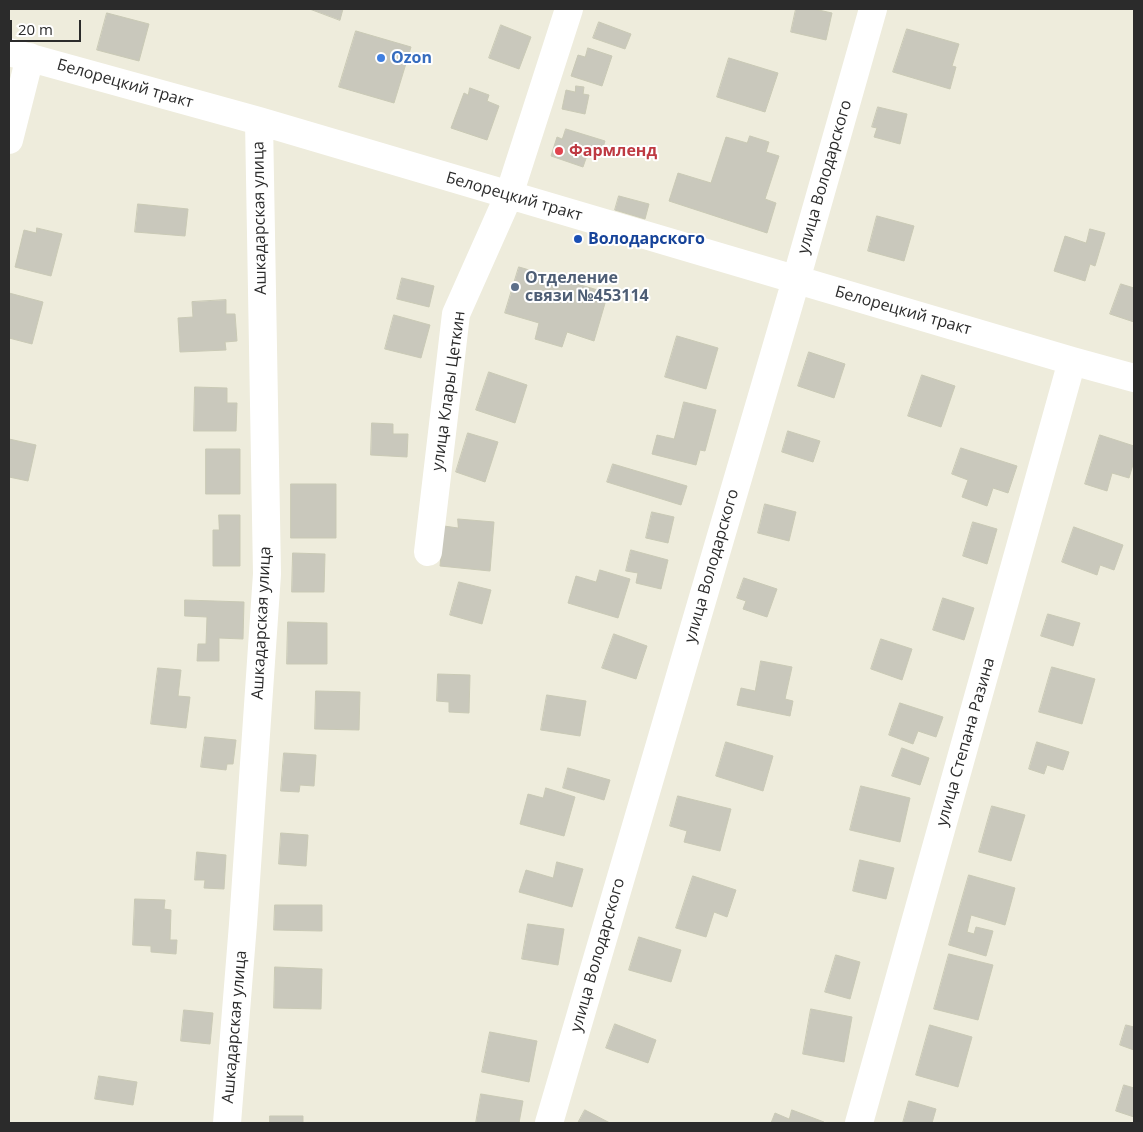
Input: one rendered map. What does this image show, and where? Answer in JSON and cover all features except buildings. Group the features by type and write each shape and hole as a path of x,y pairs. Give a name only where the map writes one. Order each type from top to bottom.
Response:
{"street":[{"name":"улица Клары Цеткин","path":"428,552 456,314 509,195 569,9"},
{"name":"улица Володарского","path":"549,1123 796,280 873,9"},
{"name":"Белорецкий тракт","path":"19,55 258,121 1134,378"},
{"path":"9,140 19,55"},
{"name":"Ашкадарская улица","path":"227,1123 267,574 258,121"},
{"name":"улица Степана Разина","path":"859,1123 1072,361"}],"place":[{"name":"Ozon","path":"381,58"},
{"name":"Фармленд","path":"559,151"},
{"name":"Володарского","path":"578,239"},
{"name":"Отделение связи №453114","path":"515,287"}]}
